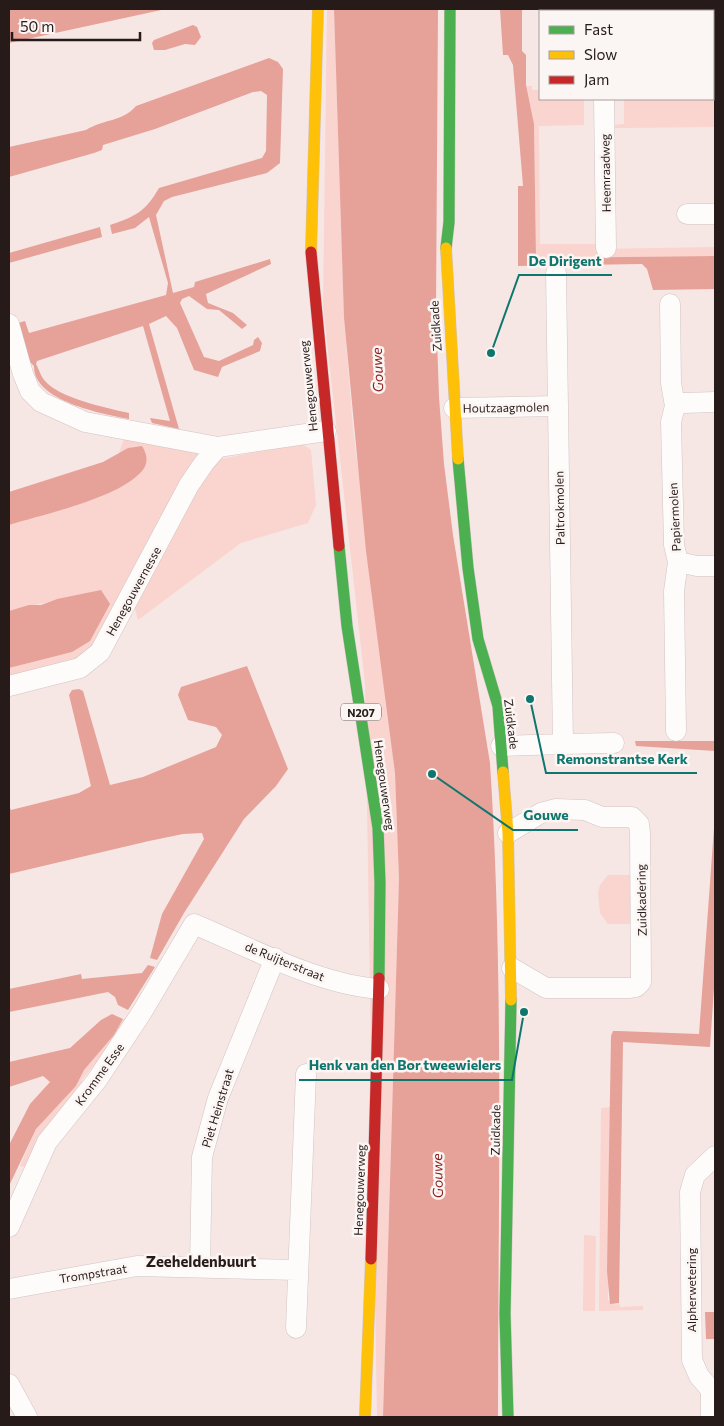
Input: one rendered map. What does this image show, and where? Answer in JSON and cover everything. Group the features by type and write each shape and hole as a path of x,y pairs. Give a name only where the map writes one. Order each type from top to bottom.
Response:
{"street":[{"name":"Henegouwerweg","path":"318,9 311,263 326,431 347,626 378,828 380,883 379,989 365,1417"},
{"name":"Zuidkade","path":"450,9 449,222 445,252 454,408 468,568 476,630 498,706 508,834 512,968 505,1314 508,1417"},
{"name":"Heemraadweg","path":"604,100 606,248"},
{"path":"686,214 715,214"},
{"name":"Paltrokmolen","path":"556,273 563,744"},
{"name":"Papiermolen","path":"670,304 671,383 676,406 672,413 671,425 674,545 678,562 674,591 676,731"},
{"path":"9,324 30,391 41,402 86,422 218,447 326,431"},
{"path":"676,406 691,402 715,402"},
{"name":"Houtzaagmolen","path":"454,408 557,406"},
{"name":"Henegouwernesse","path":"9,686 80,668 100,652 189,485 218,447"},
{"path":"678,562 697,566 715,566"},
{"path":"501,746 614,744"},
{"name":"Zuidkadering","path":"508,834 541,813 556,809 585,810 602,817 632,817 639,824 640,834 641,982 636,987 630,988 546,988 512,968"},
{"name":"de Ruijterstraat","path":"194,924 326,978 379,989"},
{"name":"Kromme Esse","path":"9,1227 47,1142 94,1085 142,1012 194,924"},
{"name":"Piet Heinstraat","path":"200,1266 202,1157 218,1098 275,958"},
{"path":"296,1328 306,1074"},
{"name":"Alpherwetering","path":"711,1417 711,1390 699,1376 692,1360 690,1187 695,1175 713,1163"},
{"name":"Trompstraat","path":"9,1289 137,1266 200,1266 298,1270"},
{"path":"9,1384 27,1417"}],"shaded area":[{"path":"327,9 334,9 344,318 353,428 395,773 399,879 383,1417 377,1417 365,683 323,306"},
{"path":"715,83 715,127 612,128 613,125 624,124 624,100 714,100"},
{"path":"526,86 532,86 532,90 539,90 539,100 584,100 584,125 539,126 540,244 595,244 596,249 715,247 715,256 536,258 534,124"},
{"path":"125,436 196,448 197,455 93,647 80,658 9,679 9,668 72,652 57,599 9,611 9,525 78,504 128,481 142,470 128,448 119,453"},
{"path":"301,443 311,450 316,505 308,523 241,543 138,620 134,605 201,479 221,459"},
{"path":"608,875 636,875 636,924 608,924 600,913 598,893 600,885"},
{"path":"123,1019 125,1020 100,1066 96,1063 81,1081 85,1084 43,1131 25,1167 20,1166 36,1129 76,1086 84,1070 114,1035"},
{"path":"610,1107 608,1300 616,1305 619,1303 620,1307 643,1306 643,1310 599,1311 601,1108"},
{"path":"584,1235 596,1236 595,1311 583,1311"}],"water":[{"path":"9,9 166,9 9,43"},
{"path":"334,9 438,9 436,309 439,397 444,464 453,535 490,763 494,844 499,1008 498,1417 383,1417 399,879 395,773 366,551 344,318"},
{"path":"500,9 522,9 522,51 526,55 526,85 534,124 536,258 715,256 715,289 653,290 647,269 642,264 518,266 518,186 523,186 513,65 508,55 503,55"},
{"path":"193,25 197,27 201,37 195,45 185,44 165,50 154,50 152,43 154,40"},
{"path":"269,58 278,62 283,69 280,163 267,173 172,197 164,201 156,215 173,293 194,287 195,282 270,259 271,264 206,294 208,303 233,313 247,325 242,329 219,310 207,309 189,296 182,299 180,303 204,357 219,361 253,345 254,340 258,337 262,343 260,351 222,367 218,377 194,370 177,328 166,316 149,324 179,429 152,423 150,418 170,421 143,326 37,361 36,364 44,379 52,387 84,402 129,413 129,419 103,414 71,404 57,397 45,388 37,378 34,366 27,359 18,323 25,321 29,333 166,295 168,283 149,217 135,228 112,234 110,225 139,212 159,188 262,158 266,151 267,95 261,91 253,92 155,129 103,145 102,150 94,153 9,177 9,147 86,130 119,118 136,106"},
{"path":"100,227 102,237 9,263 9,253"},
{"path":"142,446 146,455 146,465 131,481 80,504 9,525 9,492 103,462 128,448"},
{"path":"101,590 110,604 90,641 72,652 9,668 9,611"},
{"path":"247,666 288,769 276,786 244,819 184,913 157,960 150,958 162,914 204,839 202,833 183,834 149,841 9,874 9,806 11,810 79,793 91,786 69,695 72,690 79,689 83,691 110,785 143,777 216,747 222,735 216,727 188,720 178,695 181,687"},
{"path":"635,741 715,741 715,751 636,746"},
{"path":"715,814 715,974 710,1047 623,1042 619,1303 610,1304 607,1271 611,1036 613,1031 699,1034"},
{"path":"148,965 155,967 128,1010 118,1005 115,997 108,992 9,1012 9,989 81,974 82,979 142,973"},
{"path":"112,1014 123,1019 114,1035 84,1070 76,1086 36,1129 9,1186 9,1145 30,1104 50,1082 43,1076 9,1087 9,1062 70,1048 101,1020"},
{"path":"705,1312 715,1312 715,1339 706,1339"}],"traffic: fast":[{"path":"446,248 449,222 450,9"},
{"path":"458,459 468,568 478,639 498,706 503,772"},
{"path":"339,546 347,626 378,828 380,883 379,978"},
{"path":"508,1417 505,1314 511,1000"}],"traffic: slow":[{"path":"311,252 318,9"},
{"path":"446,248 458,459"},
{"path":"503,772 508,833 511,1000"},
{"path":"365,1417 371,1259"}],"traffic: jam":[{"path":"311,252 339,546"},
{"path":"371,1259 379,978"}],"place":[{"name":"De Dirigent","path":"491,353"},
{"name":"Remonstrantse Kerk","path":"530,699"},
{"name":"Gouwe","path":"432,774"},
{"name":"Henk van den Bor tweewielers","path":"524,1012"}],"district":[{"name":"Zeeheldenbuurt","path":"201,1261"}]}
